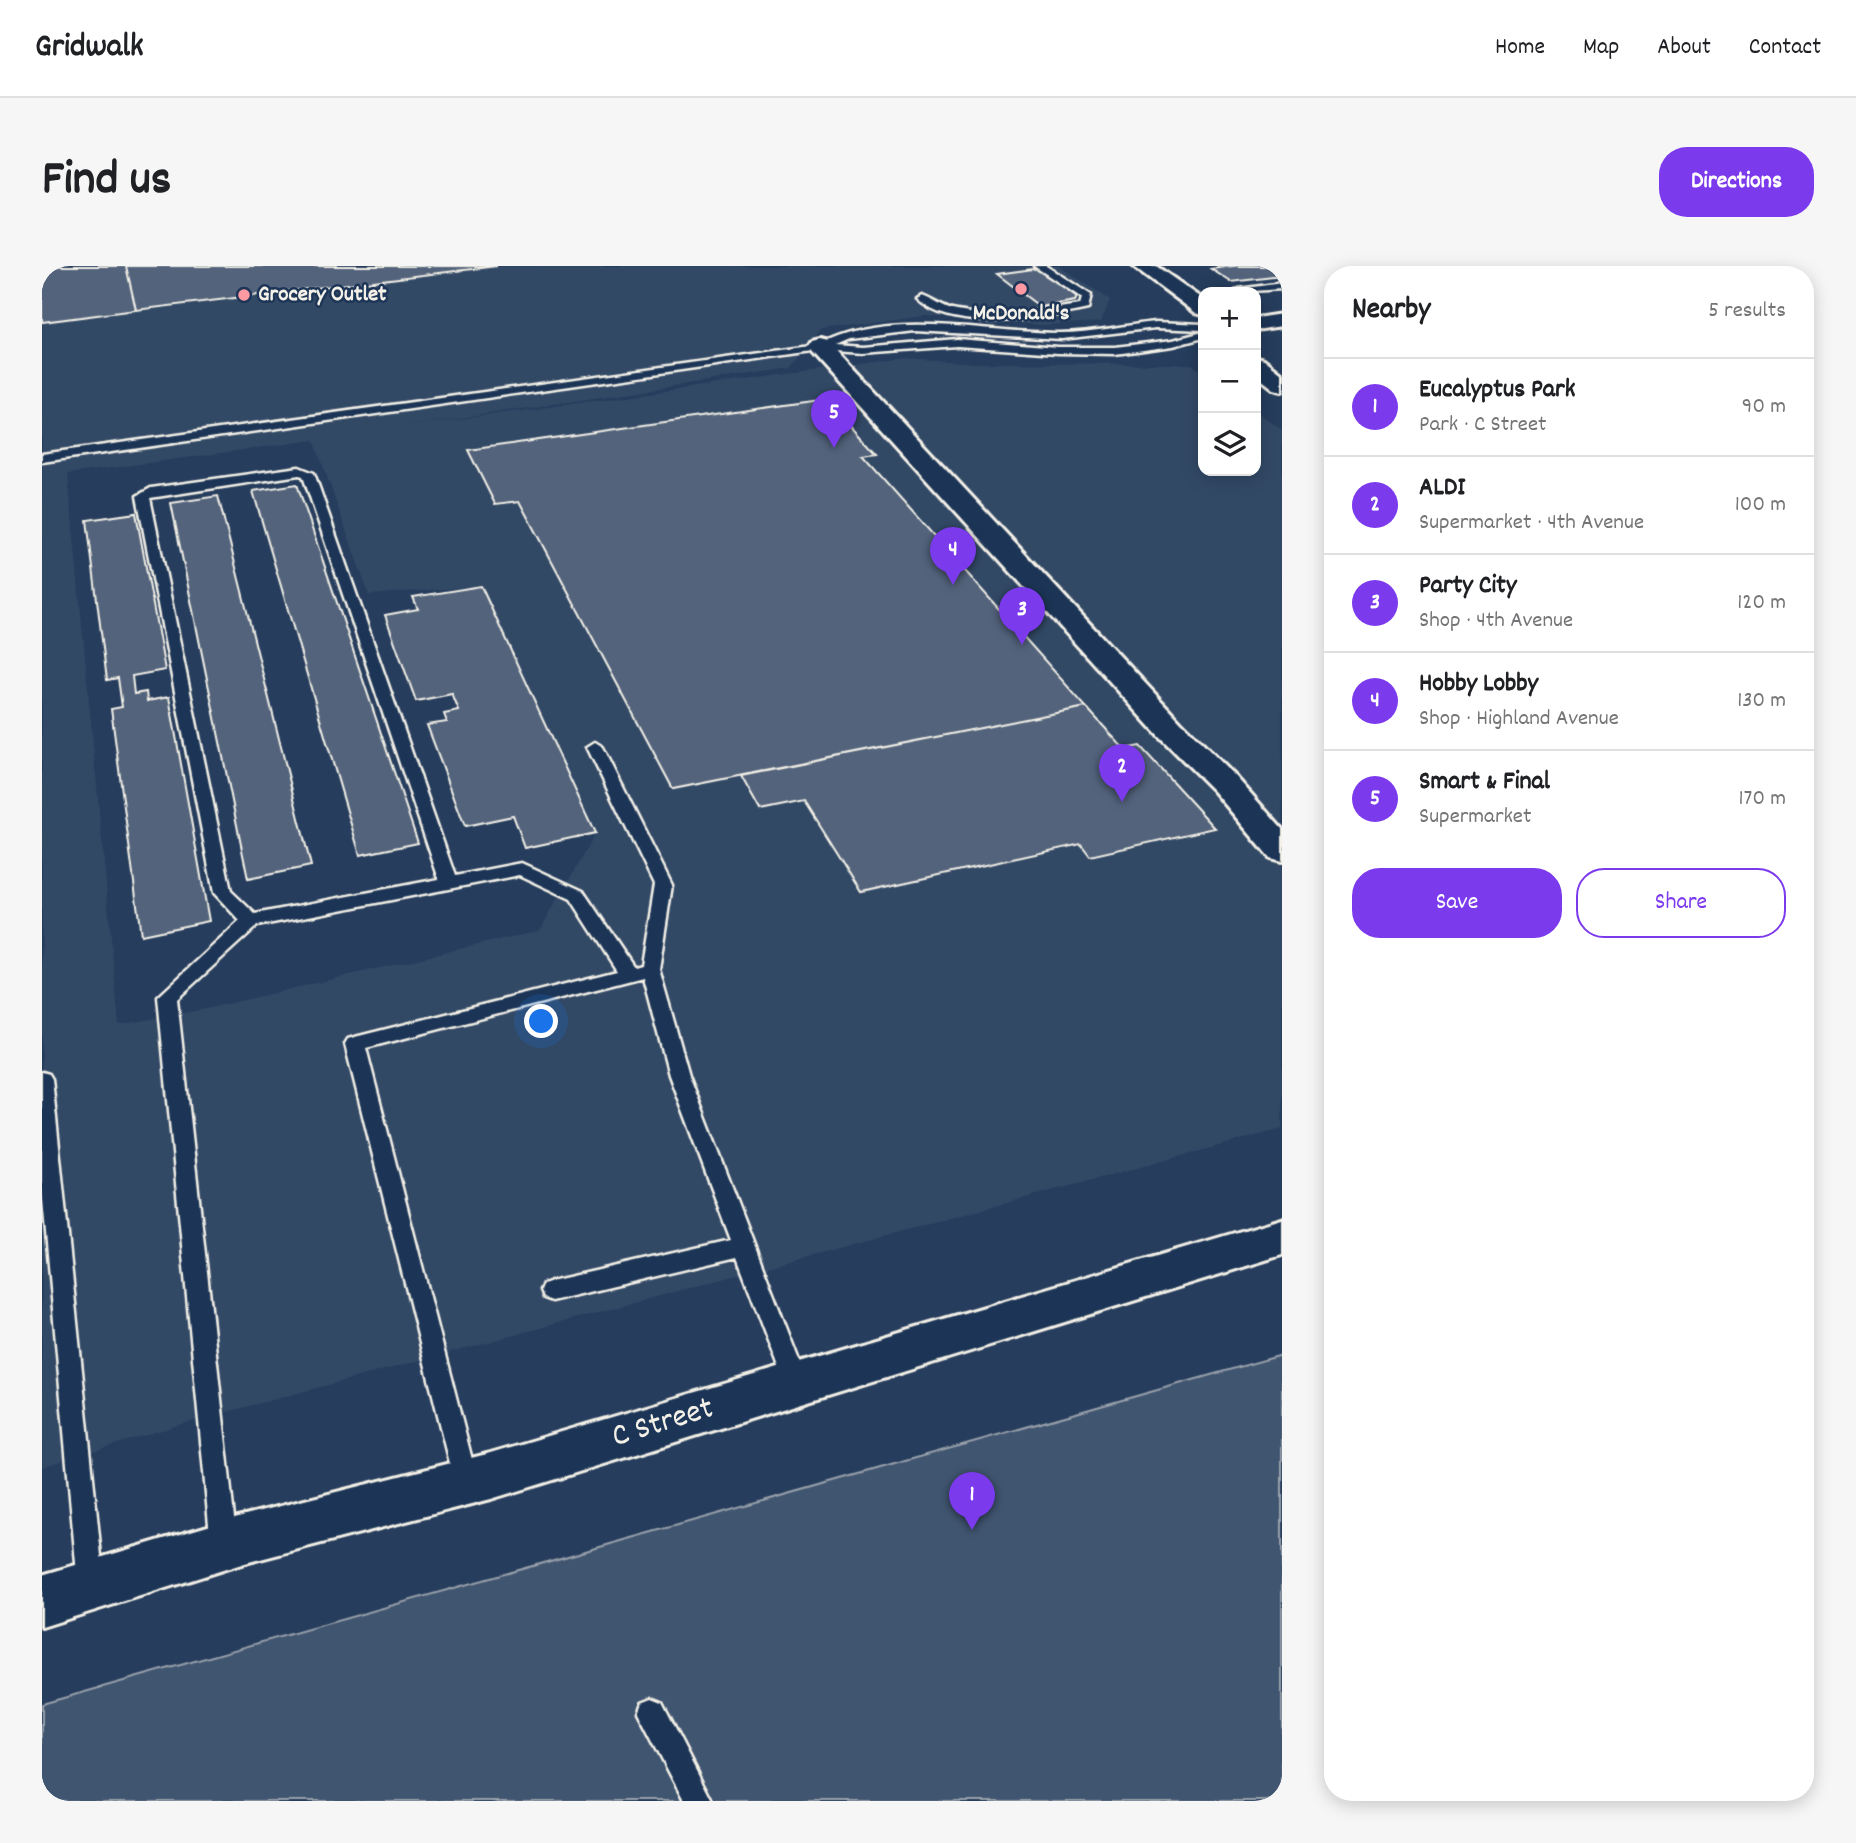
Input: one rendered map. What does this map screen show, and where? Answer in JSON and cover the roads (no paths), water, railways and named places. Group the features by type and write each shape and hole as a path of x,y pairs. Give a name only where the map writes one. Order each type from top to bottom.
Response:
{"street":[{"path":"1143,266 1196,300"},
{"path":"1261,323 1282,320"},
{"path":"820,347 1162,720 1225,784 1282,850"},
{"path":"1261,354 1282,384"},
{"name":"C Street","path":"42,1601 224,1545 466,1483 1282,1237"}],"lane":[{"path":"922,299 932,309 960,315 1021,316 1084,307 1087,297 1039,266"},
{"path":"1261,289 1282,286"},
{"path":"820,347 847,336 915,328 1062,336 1156,325 1198,327"},
{"path":"42,458 820,347 864,349 932,343 1074,353 1125,352 1198,337"},
{"path":"251,921 223,893 143,495 151,492 299,471 308,473 449,883"},
{"path":"595,747 663,885 650,969 679,1075 796,1384"},
{"path":"224,1545 167,997 251,921 522,869 577,895 629,974"},
{"path":"466,1483 355,1044 650,969"},
{"path":"42,1079 91,1585"},
{"path":"551,1291 744,1246"},
{"path":"652,1712 699,1801"}],"place":[{"name":"McDonald's","path":"1021,289"},
{"name":"Grocery Outlet","path":"244,295"},
{"name":"Smart & Final","path":"834,448"},
{"name":"Hobby Lobby","path":"953,585"},
{"name":"Party City","path":"1022,645"},
{"name":"ALDI","path":"1122,802"},
{"name":"Eucalyptus Park","path":"972,1530"}]}
